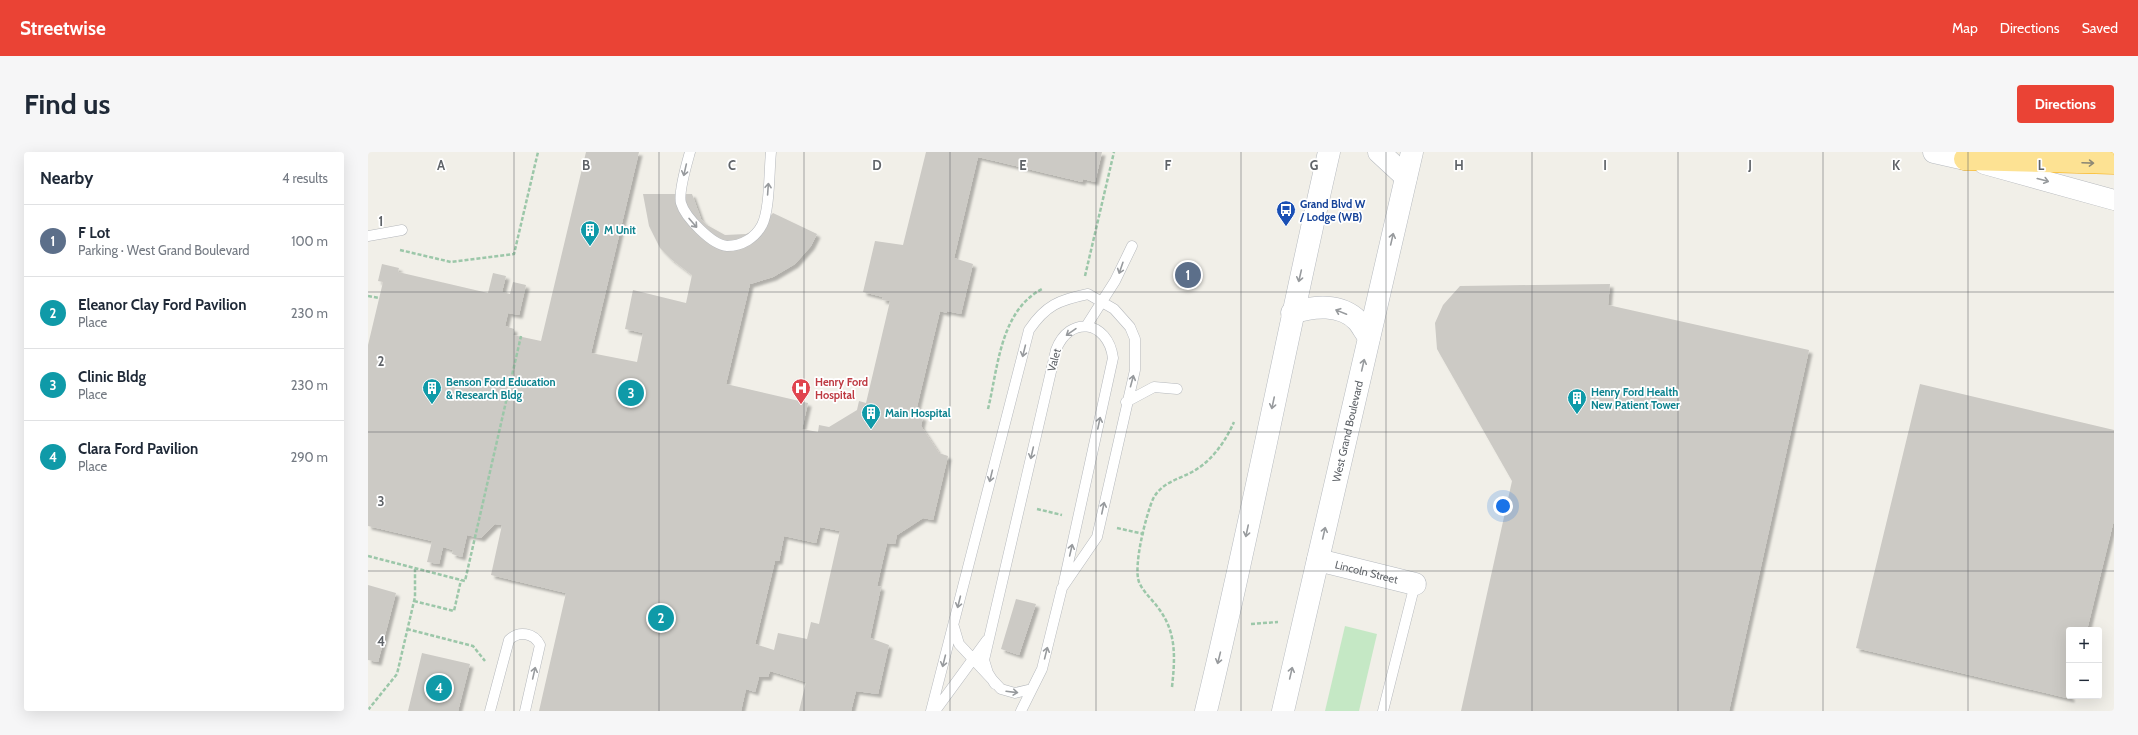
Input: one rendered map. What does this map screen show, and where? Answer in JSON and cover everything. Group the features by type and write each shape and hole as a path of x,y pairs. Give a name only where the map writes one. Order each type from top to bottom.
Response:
{"highway":[{"path":"1965,159 2114,163"}],"main road":[{"path":"1379,152 1406,178"},
{"name":"West Grand Boulevard","path":"1282,711 1412,152"},
{"path":"1934,152 1965,159"},
{"path":"1206,711 1229,617 1292,313 1331,155"},
{"path":"1292,313 1307,308 1324,306 1343,312 1358,321 1369,337"},
{"name":"Lincoln Street","path":"1318,560 1415,584"}],"street":[{"path":"1965,159 2114,200"}],"lane":[{"path":"690,152 684,173 681,203 691,222 704,234 725,246 747,242 762,225 766,211 771,152"},
{"path":"368,236 402,230"},
{"path":"1021,711 1042,669 1078,518 1113,358 1110,345 1103,333 1087,326 1121,272 1124,258 1132,246"},
{"path":"931,711 1029,330 1038,316 1054,303 1088,294 1102,301 1122,317 1130,327 1135,339 1135,370 1126,402 1097,537 1062,588"},
{"name":"Valet","path":"995,684 988,673 984,660 1056,350 1059,342 1064,337 1079,326 1087,326"},
{"path":"1126,402 1154,386 1177,389"},
{"path":"1383,711 1415,584"},
{"path":"954,623 956,638 995,684 1001,689 1015,693 1032,689"},
{"path":"490,711 509,640 514,635 521,634 532,635 538,639 540,645 525,711"},
{"path":"935,711 989,637"}],"path":[{"path":"397,249 451,262 514,254 538,152"},
{"path":"1084,280 1114,152"},
{"path":"368,296 379,298"},
{"path":"368,556 465,581 520,336"},
{"path":"1172,687 1175,658 1174,642 1166,620 1144,590 1137,574 1138,558 1150,508 1156,494 1169,482 1198,468 1209,458 1221,446 1234,422"},
{"path":"1020,505 1078,518"},
{"path":"1100,524 1144,534"},
{"path":"368,710 397,674 414,601 415,569"},
{"path":"414,601 454,611 461,580"},
{"path":"1248,624 1278,622"},
{"path":"407,629 473,646 487,664"}],"green space":[{"path":"1345,626 1377,634 1359,711 1325,711"}],"building":[{"path":"586,152 639,152 591,353 637,362 643,333 625,329 633,290 686,303 692,275 671,259 660,248 649,226 643,194 692,194 701,219 707,225 725,235 746,234 757,229 773,213 817,234 811,246 795,264 773,277 750,284 726,384 808,403 802,429 818,432 819,425 829,427 857,410 859,401 866,403 890,301 882,300 883,297 863,292 875,241 903,245 926,152 1102,152 1095,182 1083,179 1082,182 978,157 954,258 973,264 961,314 940,311 915,415 923,417 921,426 939,453 948,456 933,520 923,518 897,535 895,544 887,543 877,586 881,587 870,638 889,645 878,694 856,691 851,711 799,711 806,682 770,671 768,677 759,677 755,692 746,689 741,711 539,711 566,593 491,575 502,525 495,524 481,538 467,535 462,557 452,554 453,550 443,547 439,564 427,562 432,541 368,526 368,345 383,282 378,281 382,264 399,268 398,272 488,293 493,273 506,276 502,292 510,294 513,282 526,285 519,315 508,313 505,326 514,329 513,335 541,341","holes":["820,527 840,531 819,624 811,622 807,639 778,633 774,650 755,644 775,561 779,561 784,536 816,543"]},
{"path":"1610,284 1608,305 1809,350 1729,711 1461,711 1512,481 1437,349 1435,323 1443,305 1460,286"},
{"path":"1920,384 2114,430 2114,520 2088,627 2066,627 2066,698 1856,648"},
{"path":"368,585 396,593 378,662 368,660"},
{"path":"1016,599 1036,604 1019,655 1001,649"},
{"path":"422,653 470,664 458,711 408,711"}],"place":[{"name":"Grand Blvd W / Lodge (WB)","path":"1286,227"},
{"name":"M Unit","path":"590,247"},
{"name":"F Lot","path":"1188,275"},
{"name":"Clinic Bldg","path":"631,393"},
{"name":"Benson Ford Education & Research Bldg","path":"432,405"},
{"name":"Henry Ford Hospital","path":"801,405"},
{"name":"Henry Ford Health New Patient Tower","path":"1577,415"},
{"name":"Main Hospital","path":"871,430"},
{"name":"Eleanor Clay Ford Pavilion","path":"661,618"},
{"name":"Clara Ford Pavilion","path":"439,688"}]}
